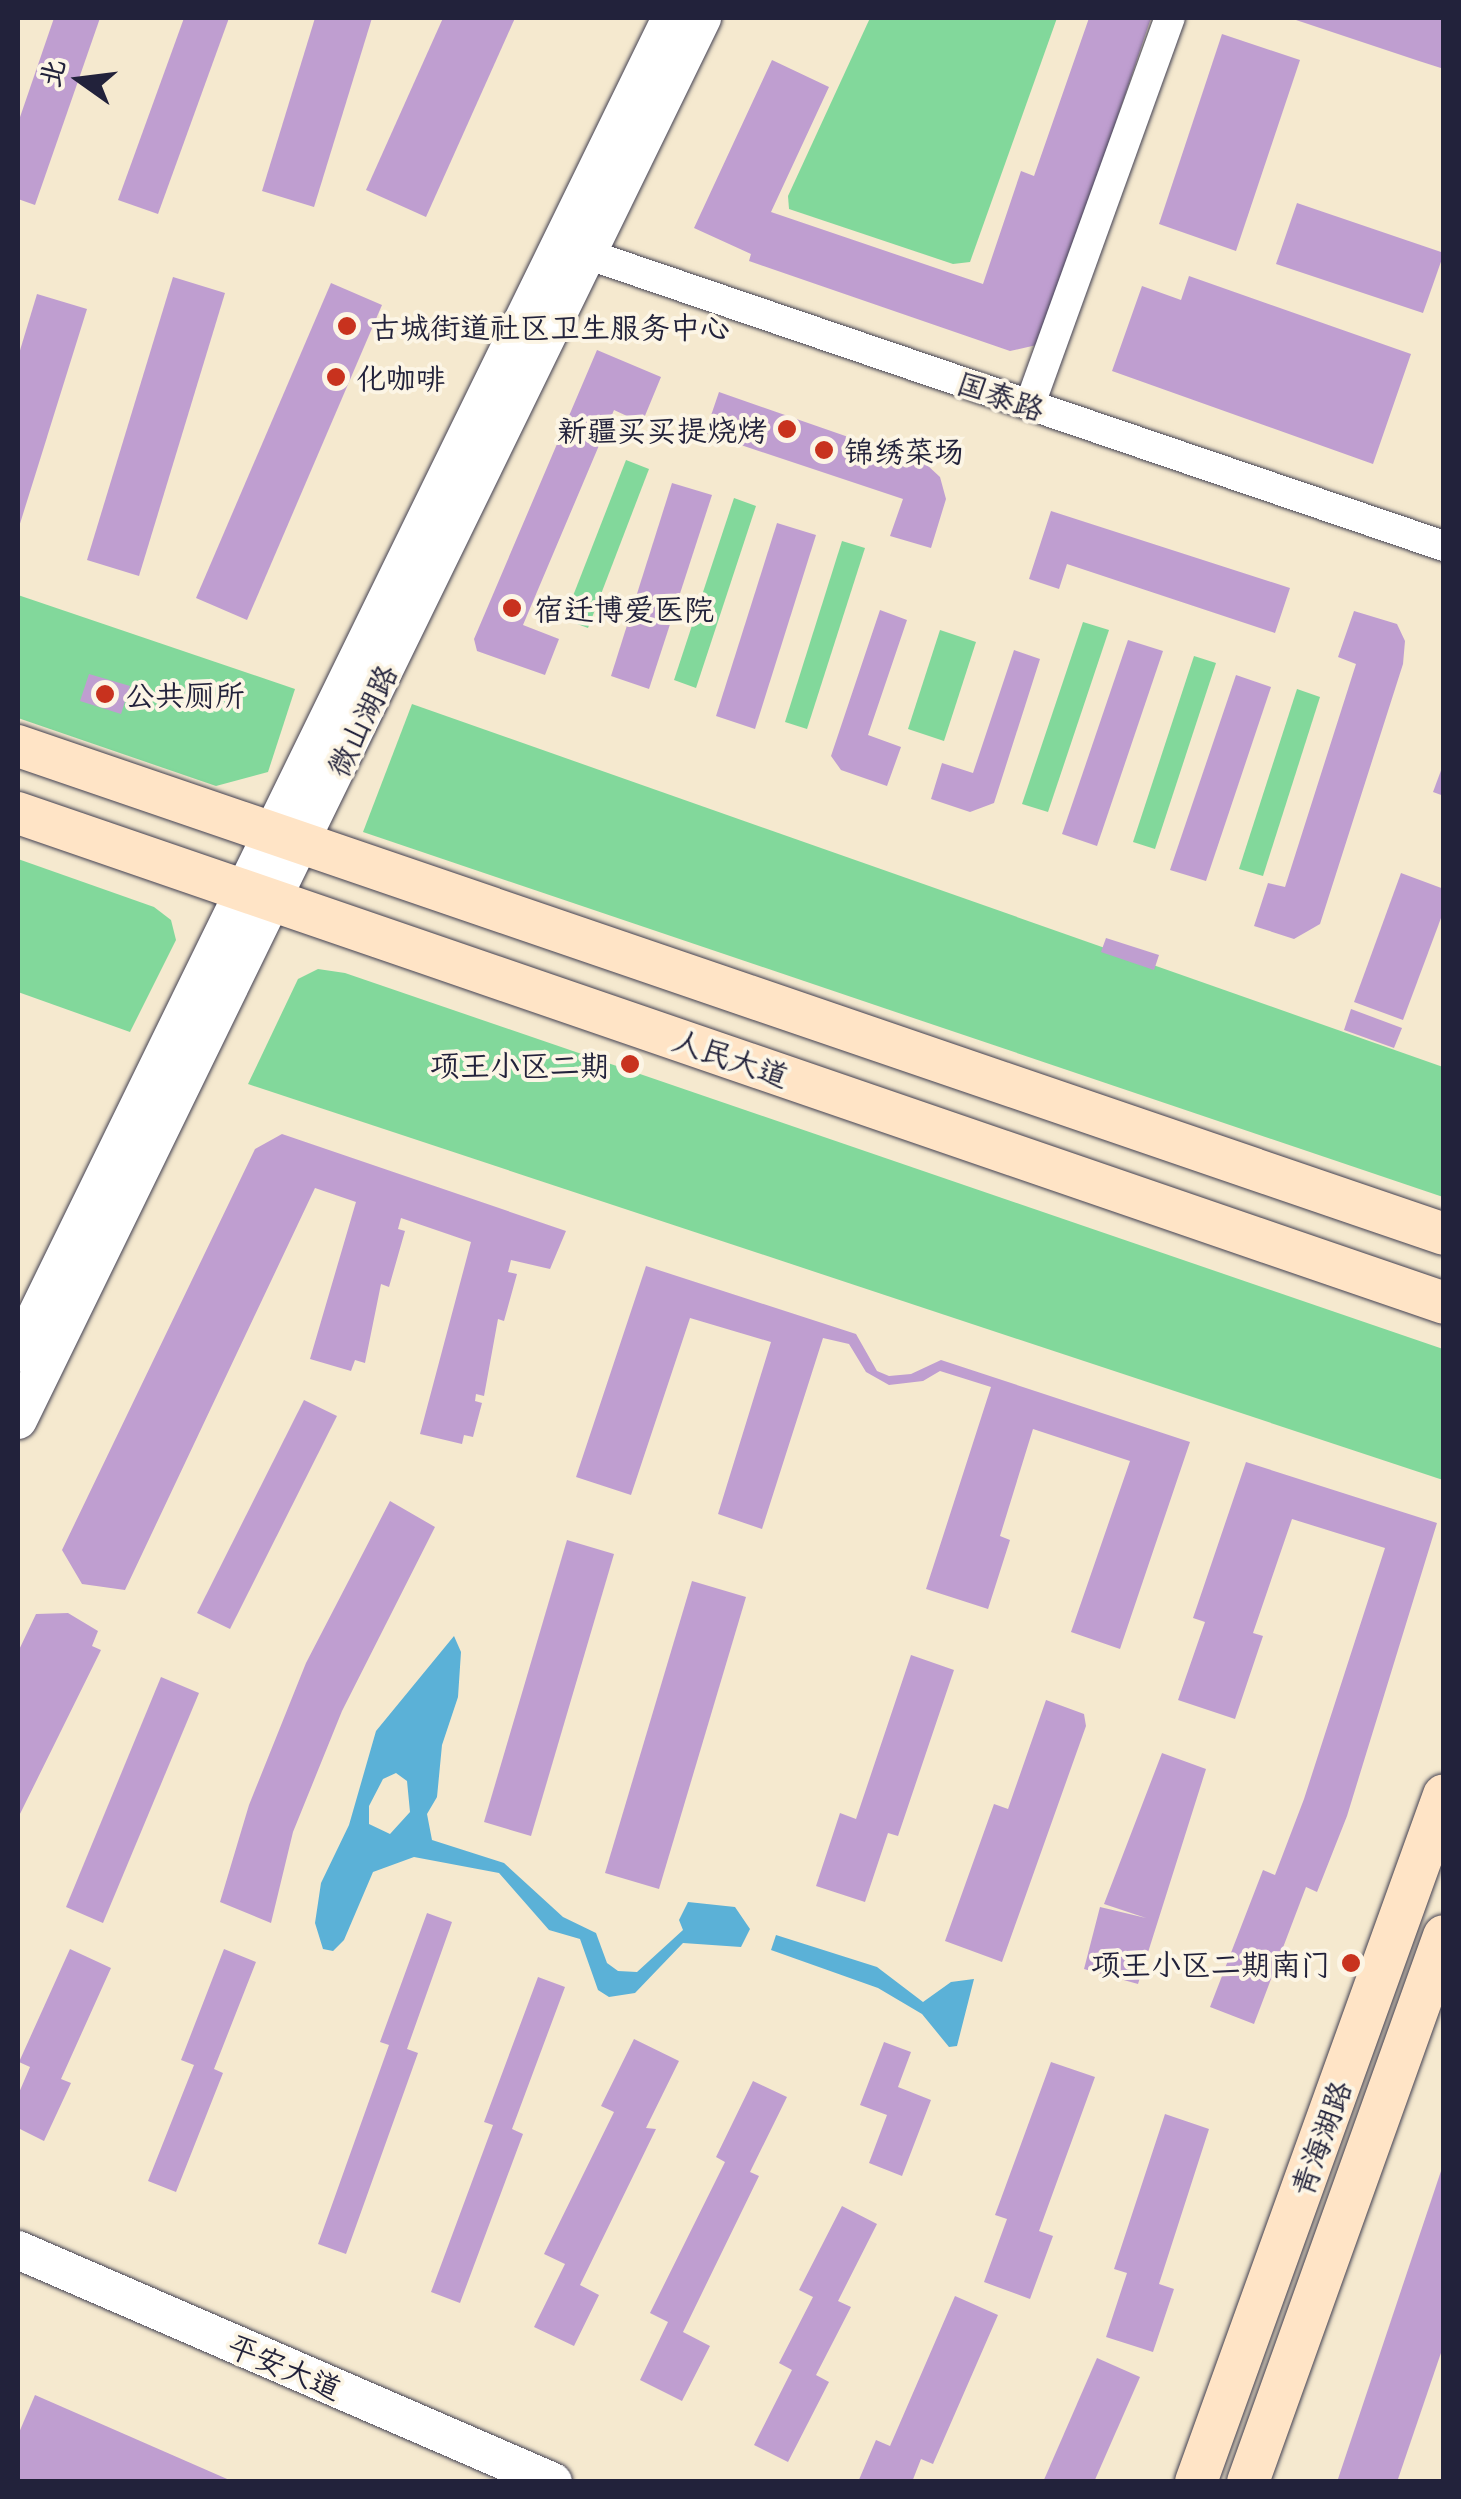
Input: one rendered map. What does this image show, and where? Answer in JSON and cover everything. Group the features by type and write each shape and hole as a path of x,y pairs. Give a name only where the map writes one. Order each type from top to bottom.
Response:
{"main road":[{"path":"18,746 1444,1234"},
{"name":"人民大道","path":"18,814 1444,1303"},
{"name":"青海湖路","path":"1196,2482 1444,1795"},
{"name":"青海湖路","path":"1248,2482 1444,1936"}],"street":[{"name":"微山湖路","path":"18,1420 259,895 573,249 671,18"},
{"name":"微山湖路","path":"573,249 702,18"},
{"path":"1030,404 1170,18"},
{"name":"国泰路","path":"573,249 1444,546"},
{"name":"微山湖路","path":"18,1353 259,895"},
{"name":"平安大道","path":"18,2250 553,2482"}],"green space":[{"path":"870,18 1057,18 970,262 953,264 789,209 788,196"},
{"path":"626,460 649,469 588,628 564,619"},
{"path":"734,498 756,506 696,688 674,680"},
{"path":"842,541 865,548 807,729 785,722"},
{"path":"18,595 295,689 268,772 216,786 18,718"},
{"path":"1083,622 1109,630 1048,812 1022,804"},
{"path":"940,630 976,642 944,741 908,729"},
{"path":"1194,656 1216,663 1155,849 1133,842"},
{"path":"1297,689 1320,697 1263,876 1239,869"},
{"path":"412,704 1443,1067 1443,1197 363,832"},
{"path":"18,859 154,907 171,920 176,940 130,1032 18,992"},
{"path":"318,969 345,973 1443,1349 1443,1480 248,1084 298,979"}],"water":[{"path":"454,1636 461,1652 458,1697 442,1745 437,1797 427,1814 432,1840 504,1863 563,1917 596,1933 607,1963 618,1971 637,1972 683,1930 679,1920 688,1902 735,1907 750,1929 741,1947 683,1943 635,1993 609,1997 598,1990 580,1939 549,1930 499,1873 414,1857 373,1872 344,1940 333,1951 323,1949 315,1923 321,1883 349,1825 376,1731","holes":["396,1773 407,1781 410,1812 390,1834 369,1824 369,1806 383,1779"]},
{"path":"776,1935 877,1967 923,2002 951,1982 974,1979 957,2046 949,2047 922,2014 878,1988 771,1950"}],"building":[{"path":"54,18 100,18 35,205 18,199 18,123"},
{"path":"184,18 229,18 158,214 118,200"},
{"path":"315,18 372,18 314,207 262,191"},
{"path":"443,18 515,18 426,217 366,190"},
{"path":"1089,18 1151,18 1041,344 1010,351 749,261 751,254 694,228 772,60 829,87 771,212 983,284 1021,171 1034,176"},
{"path":"1290,18 1444,18 1444,69 1419,61"},
{"path":"1222,34 1300,60 1236,251 1159,224"},
{"path":"1297,203 1444,253 1423,313 1276,264"},
{"path":"1189,276 1411,354 1373,464 1112,371 1142,286 1181,300"},
{"path":"173,277 225,293 139,576 87,560"},
{"path":"331,283 382,305 247,620 196,598"},
{"path":"37,294 87,309 18,530 18,357"},
{"path":"597,350 661,377 642,423 614,410 523,625 559,639 545,675 477,651 474,639"},
{"path":"719,392 926,464 940,477 946,499 931,548 890,536 903,499 705,433"},
{"path":"672,483 712,495 649,689 611,676"},
{"path":"1051,511 1290,588 1275,633 1067,564 1059,589 1029,579"},
{"path":"777,523 816,535 755,729 716,716"},
{"path":"880,610 907,620 868,735 901,747 887,786 841,770 831,756"},
{"path":"1354,611 1397,624 1405,641 1403,664 1320,924 1294,939 1254,926 1268,883 1285,887 1356,664 1338,657"},
{"path":"1128,640 1163,651 1097,846 1062,834"},
{"path":"1014,650 1040,659 994,803 970,812 931,799 942,763 973,773"},
{"name":"公共厕所","path":"89,674 130,686 121,714 80,701"},
{"path":"1236,675 1271,687 1206,881 1170,870"},
{"path":"1444,765 1444,796 1433,792"},
{"path":"1401,873 1444,889 1444,910 1403,1020 1354,1002"},
{"path":"1106,938 1159,955 1154,970 1101,952"},
{"path":"1351,1009 1402,1028 1394,1048 1344,1030"},
{"path":"282,1134 566,1231 550,1269 511,1260 508,1272 517,1274 504,1321 498,1319 484,1396 476,1394 475,1401 482,1403 473,1437 464,1435 462,1444 420,1434 471,1242 401,1218 398,1229 405,1231 389,1287 381,1284 365,1363 355,1360 351,1371 310,1359 356,1202 315,1188 125,1590 82,1584 62,1550 255,1149"},
{"path":"646,1266 856,1334 877,1371 889,1376 911,1374 941,1360 1190,1442 1120,1649 1071,1632 1130,1461 1033,1429 1000,1536 1010,1540 988,1609 926,1589 991,1387 940,1371 923,1381 889,1385 866,1372 849,1344 823,1338 762,1529 718,1514 771,1342 690,1318 631,1495 576,1477"},
{"path":"304,1400 337,1416 230,1629 197,1613"},
{"path":"1246,1462 1437,1523 1347,1816 1317,1892 1306,1887 1254,2024 1210,2007 1263,1870 1275,1875 1304,1799 1385,1548 1292,1519 1253,1633 1263,1636 1235,1719 1178,1700 1205,1622 1193,1618"},
{"path":"390,1501 435,1527 342,1711 293,1832 271,1923 220,1902 249,1805 306,1663"},
{"path":"567,1540 614,1554 531,1836 484,1822"},
{"path":"692,1581 746,1597 659,1889 605,1873"},
{"path":"68,1613 98,1631 92,1646 101,1650 18,1818 18,1652 36,1614"},
{"path":"911,1655 954,1670 898,1836 888,1833 865,1902 816,1886 840,1813 856,1819"},
{"path":"161,1677 199,1693 103,1923 66,1907"},
{"path":"1046,1700 1084,1714 1086,1726 1002,1962 945,1941 994,1804 1008,1809"},
{"path":"1162,1753 1206,1769 1138,1984 1084,1969 1100,1907 1146,1918 1104,1904"},
{"path":"427,1913 452,1922 407,2049 418,2053 346,2254 318,2244 389,2045 380,2042"},
{"path":"70,1949 111,1968 61,2079 71,2083 44,2141 18,2128 18,2095 30,2067 19,2062"},
{"path":"224,1949 256,1962 214,2069 223,2073 176,2192 148,2181 194,2065 181,2060"},
{"path":"538,1977 565,1987 512,2129 523,2134 460,2303 431,2292 493,2125 484,2122"},
{"path":"634,2039 679,2061 646,2128 656,2129 580,2285 599,2295 574,2346 534,2327 565,2264 544,2254 614,2112 601,2106"},
{"path":"884,2042 911,2052 898,2087 931,2100 902,2176 869,2163 887,2115 860,2105"},
{"path":"1051,2062 1095,2077 1039,2231 1053,2236 1030,2299 984,2282 1007,2219 995,2215"},
{"path":"753,2081 787,2097 750,2172 759,2176 683,2332 710,2346 682,2401 640,2380 668,2322 650,2313 725,2162 716,2157"},
{"path":"1165,2114 1209,2129 1159,2284 1174,2289 1153,2352 1106,2337 1127,2273 1114,2269"},
{"path":"1443,2165 1444,2344 1397,2482 1337,2482"},
{"path":"842,2206 877,2224 838,2301 851,2307 816,2375 829,2382 788,2462 754,2445 792,2370 779,2363 813,2297 799,2290"},
{"path":"955,2296 998,2315 933,2464 921,2459 912,2482 858,2482 876,2440 890,2446"},
{"path":"1097,2358 1140,2377 1094,2482 1043,2482"},
{"path":"35,2395 234,2482 18,2482 18,2435"}],"place":[{"name":"古城街道社区卫生服务中心","path":"347,326"},
{"name":"化咖啡","path":"336,377"},
{"name":"新疆买买提烧烤","path":"787,429"},
{"name":"锦绣菜场","path":"824,450"},
{"name":"宿迁博爱医院","path":"512,608"},
{"name":"公共厕所","path":"105,694"},
{"name":"项王小区二期","path":"630,1064"},
{"name":"项王小区二期南门","path":"1351,1963"}]}
